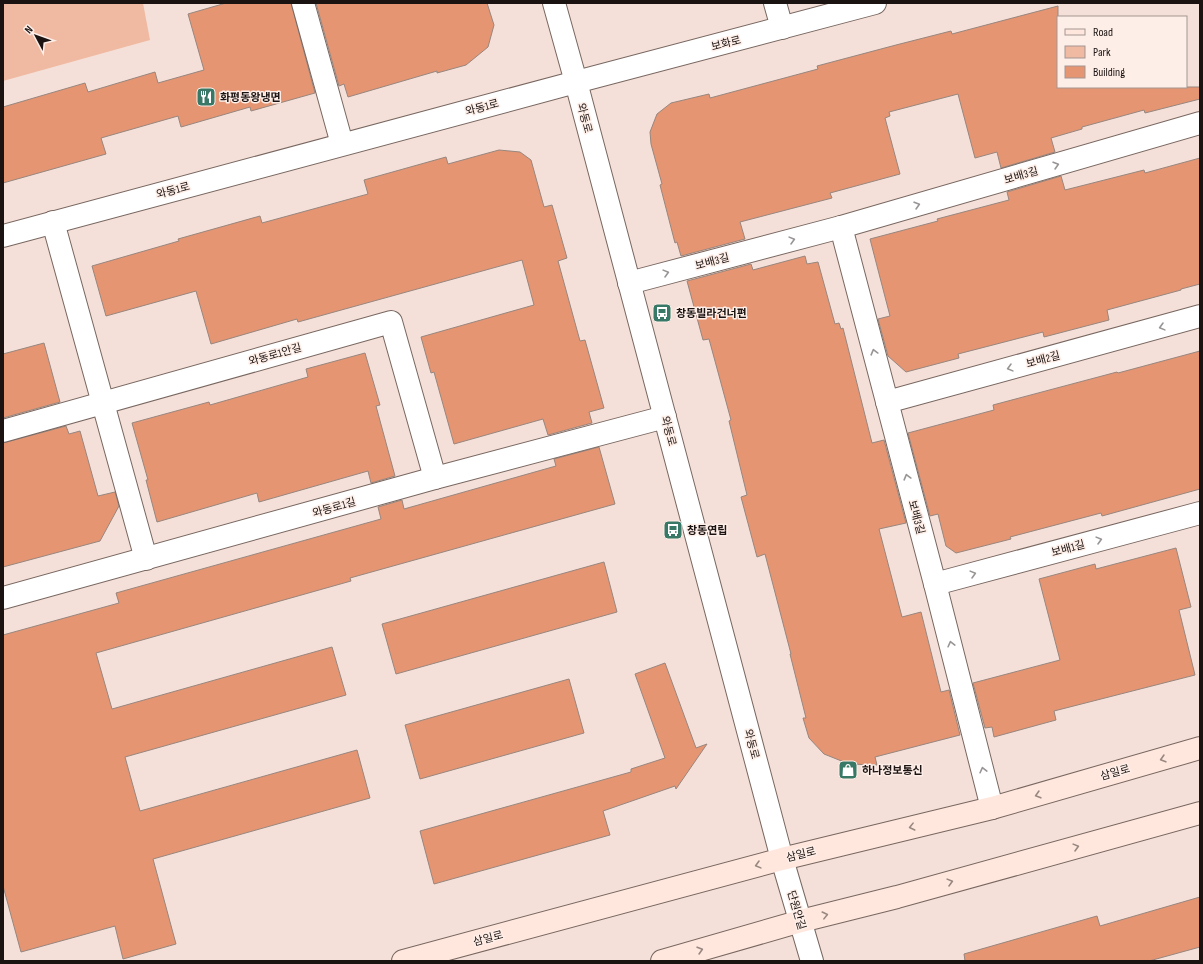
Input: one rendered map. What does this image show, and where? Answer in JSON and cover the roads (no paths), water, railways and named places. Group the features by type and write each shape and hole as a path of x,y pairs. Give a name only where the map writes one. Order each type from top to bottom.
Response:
{"main road":[{"name":"삼일로","path":"403,961 782,859 992,808 1200,748"},
{"path":"662,961 801,921 904,895 1200,813"}],"street":[{"path":"304,3 342,144"},
{"name":"와동로","path":"554,3 782,859"},
{"path":"775,3 782,28"},
{"name":"보화로","path":"576,82 875,3"},
{"name":"와동1로","path":"3,236 576,82"},
{"name":"보배3길","path":"629,283 841,227 1200,123"},
{"path":"52,222 146,559"},
{"name":"보배3길","path":"841,227 992,808"},
{"name":"보배2길","path":"887,402 1200,316"},
{"name":"와동로1안길","path":"3,431 391,322 435,478"},
{"name":"와동로1길","path":"3,598 435,478 665,417"},
{"name":"보배1길","path":"935,584 1200,513"},
{"name":"단원안길","path":"782,859 812,961"}],"place":[{"name":"화평동왕냉면","path":"206,97"},
{"name":"창동빌라건너편","path":"662,313"},
{"name":"창동연립","path":"673,530"},
{"name":"하나정보통신","path":"848,770"}]}
